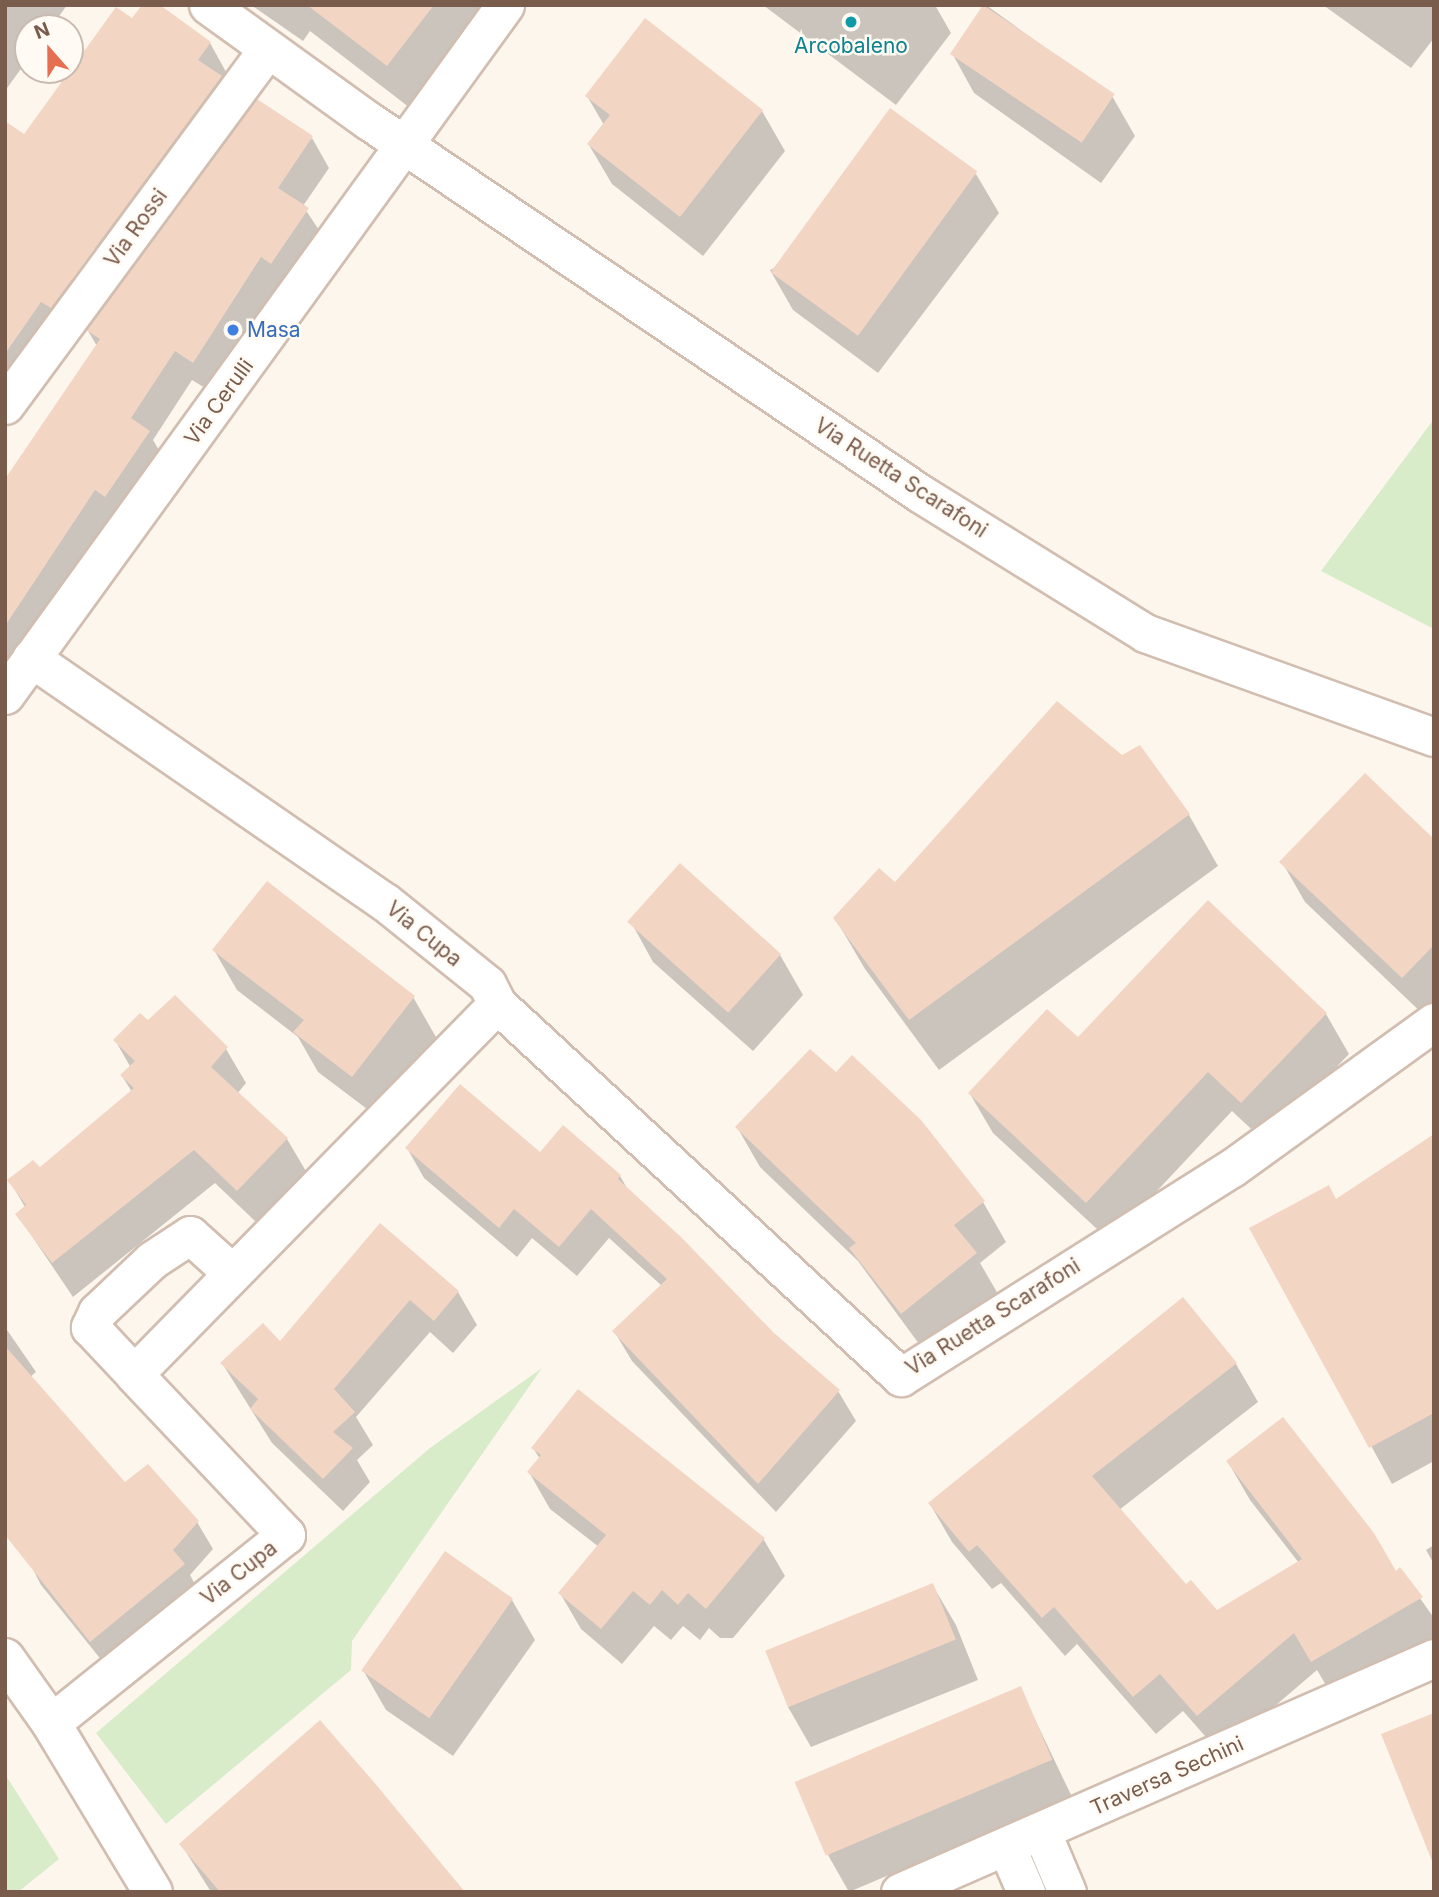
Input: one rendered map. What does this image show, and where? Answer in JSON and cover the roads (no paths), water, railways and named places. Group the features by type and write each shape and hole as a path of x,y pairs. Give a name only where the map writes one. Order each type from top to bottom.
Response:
{"street":[{"name":"Via Ruetta Scarafoni","path":"208,5 266,51 921,494 1145,633 1434,737"},
{"name":"Via Cerulli","path":"5,695 505,5"},
{"name":"Via Rossi","path":"5,405 266,51"},
{"name":"Via Cupa","path":"31,658 385,902 487,984 497,1004"},
{"name":"Via Ruetta Scarafoni","path":"497,1004 901,1377 1232,1168 1434,1022"},
{"path":"134,1374 231,1272 497,1004"},
{"name":"Via Cupa","path":"51,1723 286,1535 90,1328 97,1312 152,1260 190,1235 231,1272"},
{"path":"5,1658 51,1723 153,1892"},
{"name":"Traversa Sechini","path":"900,1892 1042,1833 1434,1658"},
{"path":"1042,1833 1067,1892"},
{"path":"1007,1848 1026,1892"}],"place":[{"name":"Arcobaleno","path":"851,22"},
{"name":"Masa","path":"233,330"}]}
